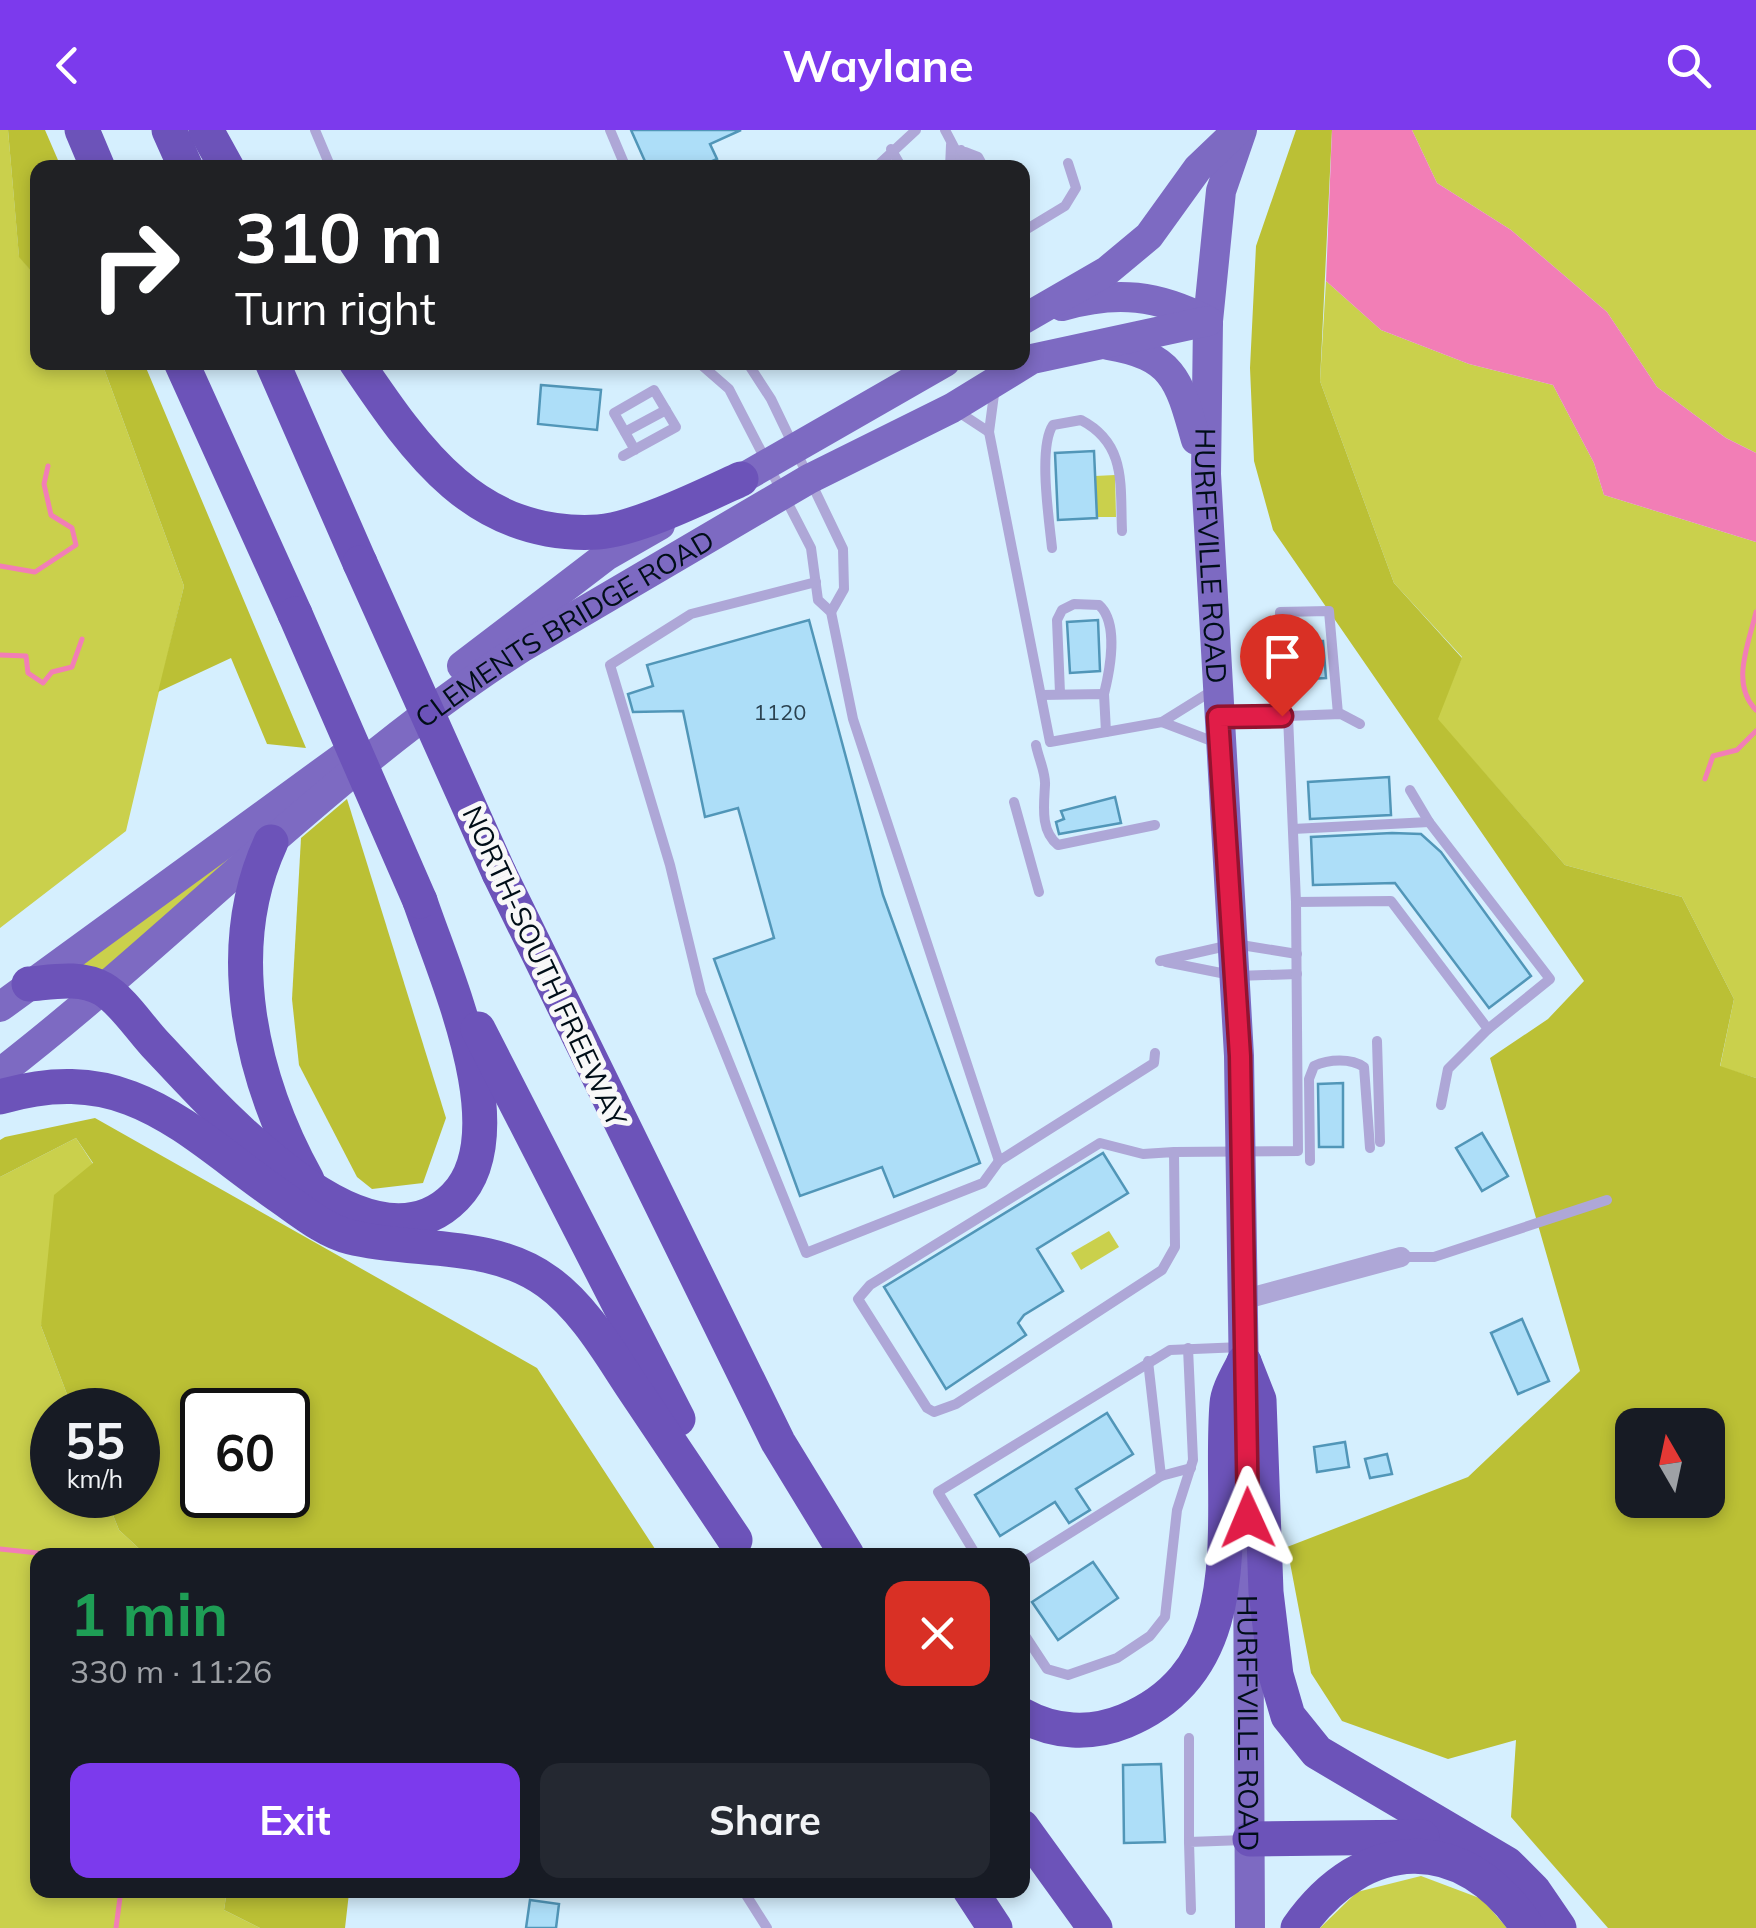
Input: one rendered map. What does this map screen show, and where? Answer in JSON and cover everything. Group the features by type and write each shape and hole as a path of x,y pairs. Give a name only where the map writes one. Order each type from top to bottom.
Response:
{"highway":[{"path":"82,130 95,160"},
{"path":"169,130 182,160"},
{"path":"206,130 223,160"},
{"path":"185,370 484,1042 740,1547"},
{"name":"NORTH-SOUTH FREEWAY","path":"276,370 499,873 778,1442 843,1548"},
{"path":"361,370 406,437 442,477 522,525 600,532 682,506 754,472"},
{"path":"271,842 249,904 247,992 256,1051 289,1148 313,1189"},
{"path":"28,984 73,980 104,990 196,1088 277,1164 313,1189 372,1219 411,1221 442,1209 458,1194 478,1154 479,1092 466,1037 420,901"},
{"path":"0,1097 54,1086 107,1089 201,1134 276,1193 349,1237 404,1248 484,1254 548,1282 598,1337 740,1547"},
{"path":"1030,1718 1063,1730 1118,1724 1164,1700 1197,1662 1227,1559 1227,1400 1243,1354"},
{"path":"1243,1354 1260,1400 1266,1592 1276,1675 1288,1716 1317,1752 1507,1864 1533,1890 1560,1928"},
{"path":"778,1442 839,1506 871,1548"},
{"path":"1250,1839 1415,1836 1468,1840"},
{"path":"1030,1838 1094,1928"},
{"path":"1298,1928 1321,1894 1346,1874 1387,1859 1433,1857 1479,1873 1528,1928"},
{"path":"975,1898 995,1928"}],"main road":[{"path":"1030,316 1107,271 1149,236 1198,168 1240,130"},
{"path":"1030,317 1085,300 1126,296 1168,300 1208,320 1221,191 1240,130"},
{"name":"CLEMENTS BRIDGE ROAD","path":"1030,359 1208,320"},
{"name":"HURFFVILLE ROAD","path":"1208,320 1206,474 1236,976 1242,1152 1250,1928"},
{"path":"1095,343 1158,358 1181,385 1206,474"},
{"name":"CLEMENTS BRIDGE ROAD","path":"0,1006 394,720 606,556 931,370"},
{"name":"CLEMENTS BRIDGE ROAD","path":"0,1073 104,990 271,842 480,674 809,479 902,429 952,408 1013,370"}],"street":[{"path":"1242,1300 1401,1257"}],"lane":[{"path":"314,130 327,160"},
{"path":"610,130 623,160"},
{"path":"882,160 916,130"},
{"path":"945,130 960,160"},
{"path":"952,144 979,160"},
{"path":"951,160 952,144"},
{"path":"891,149 897,160"},
{"path":"964,152 968,160"},
{"path":"1030,227 1066,206 1076,188 1068,163"},
{"path":"707,370 729,389 754,472 782,495 810,548 818,600 831,612 856,731 999,1161"},
{"path":"752,370 771,399 843,549 844,588 831,612"},
{"path":"996,381 989,432 1050,742 1162,722 1218,717 1338,714 1360,724"},
{"path":"623,456 635,450 676,427 654,390 614,413 635,450"},
{"path":"952,408 989,432"},
{"path":"625,432 666,410"},
{"path":"1052,548 1046,445 1053,425 1081,420 1113,446 1119,456 1122,531"},
{"path":"816,582 690,614 610,665 670,865 701,993 806,1253 983,1183 999,1161 1154,1063 1155,1053"},
{"path":"1060,693 1057,620 1062,610 1089,602 1099,605 1108,617 1106,732"},
{"path":"1174,1152 1175,1246 1162,1270 956,1404 934,1412 927,1408 858,1299 870,1285 1100,1143 1143,1154 1174,1152 1298,1151 1294,829 1280,612 1329,610 1338,714"},
{"path":"1040,695 1104,694"},
{"path":"1162,722 1218,717"},
{"path":"1036,745 1050,838 1058,845 1155,825"},
{"path":"1410,790 1429,822 1550,979 1488,1029 1448,1070 1440,1106"},
{"path":"1014,802 1040,892"},
{"path":"1294,829 1429,822"},
{"path":"1296,902 1391,902 1488,1029"},
{"path":"1297,954 1234,944 1160,961 1236,976 1297,974"},
{"path":"1310,1160 1309,1079 1314,1066 1322,1062 1356,1062 1364,1067 1375,1146 1378,1041"},
{"path":"1401,1257 1434,1257 1607,1200"},
{"path":"1030,1644 1046,1669 1068,1675 1118,1658 1150,1636 1165,1617 1177,1510 1191,1468 1188,1348"},
{"path":"972,1548 938,1492 1170,1350 1243,1354"},
{"path":"1148,1361 1161,1476"},
{"path":"1030,1557 1161,1476 1191,1468"},
{"path":"1189,1738 1191,1910"},
{"path":"1190,1842 1250,1839"},
{"path":"749,1898 767,1928"}],"shaded area":[{"path":"0,130 8,130 19,256 30,269 30,370 105,370 184,586 126,831 0,928"},
{"path":"8,130 45,130 58,160 30,160 30,270 19,257"},
{"path":"1296,130 1332,130 1320,381 1394,583 1462,658 1438,719 1565,865 1682,897 1734,999 1720,1066 1756,1078 1756,1928 1608,1928 1511,1817 1516,1740 1448,1759 1342,1721 1311,1673 1287,1547 1468,1477 1580,1371 1490,1058 1548,1019 1584,981 1273,530 1254,461 1250,368 1256,246"},
{"path":"1332,130 1412,130 1437,183 1511,230 1607,312 1657,387 1726,438 1756,453 1756,542 1604,495 1594,463 1553,385 1469,364 1381,330 1326,281"},
{"path":"1412,130 1756,130 1756,453 1726,438 1657,387 1607,312 1511,230 1437,183"},
{"path":"1326,281 1381,330 1469,364 1553,385 1594,463 1604,495 1756,542 1756,1078 1720,1067 1734,999 1682,897 1565,865 1437,719 1462,657 1394,583 1320,381"},
{"path":"105,370 147,370 306,748 267,744 231,658 158,692 184,586"},
{"path":"1115,475 1116,517 1097,517 1095,476"},
{"path":"347,799 446,1118 423,1183 372,1189 357,1177 299,1065 292,999 301,838"},
{"path":"234,854 105,972 77,964"},
{"path":"95,1118 537,1368 654,1548 138,1548 119,1530 114,1518 160,1518 160,1388 65,1388 41,1326 54,1195 93,1163 76,1138 0,1177 0,1140"},
{"path":"76,1138 93,1164 41,1326 65,1388 30,1388 30,1518 114,1518 119,1530 138,1548 30,1548 30,1898 226,1898 224,1910 260,1928 0,1928 0,1177"},
{"path":"1109,1231 1119,1247 1081,1270 1071,1253"},
{"path":"1421,1876 1482,1899 1507,1928 1320,1928 1357,1892"},
{"path":"226,1898 348,1898 345,1928 260,1928 224,1910"}],"building":[{"path":"631,130 741,130 710,144 715,160 644,160"},
{"path":"541,385 601,390 597,430 538,424"},
{"path":"1094,451 1097,518 1058,520 1055,453"},
{"path":"809,620 883,895 980,1163 894,1197 882,1167 800,1196 714,959 774,938 738,808 705,817 683,711 633,712 628,694 653,686 647,665"},
{"path":"1098,620 1100,671 1070,673 1067,622"},
{"path":"1323,641 1326,678 1290,680 1289,642"},
{"path":"1389,777 1391,815 1310,819 1308,782"},
{"path":"1115,797 1121,823 1059,834 1056,822 1064,819 1061,811"},
{"path":"1421,834 1441,852 1531,976 1489,1008 1395,883 1313,885 1311,837"},
{"path":"1343,1083 1343,1147 1319,1147 1318,1084"},
{"path":"1482,1133 1508,1176 1482,1191 1456,1148"},
{"path":"1103,1153 1128,1193 1037,1249 1063,1291 1024,1315 1018,1323 1026,1335 946,1389 884,1287"},
{"path":"1522,1319 1549,1381 1518,1394 1491,1333"},
{"path":"1107,1413 1133,1454 1076,1489 1090,1510 1069,1523 1055,1502 1000,1536 975,1495"},
{"path":"1345,1442 1349,1467 1317,1472 1314,1447"},
{"path":"1387,1454 1392,1474 1370,1478 1365,1459"},
{"path":"1093,1562 1118,1598 1058,1640 1032,1602"},
{"path":"1161,1764 1165,1842 1124,1843 1123,1765"},
{"path":"530,1900 559,1904 556,1928 526,1928"}],"waterway":[{"path":"0,566 35,572 76,545 72,528 51,515 44,484 48,466"},
{"path":"1756,612 1743,676 1748,700 1756,710"},
{"path":"0,655 26,656 28,673 43,683 52,672 72,667 82,639"},
{"path":"1705,779 1713,756 1737,750 1756,731"},
{"path":"0,1549 30,1552"},
{"path":"116,1928 120,1898"}],"route":[{"path":"1248,1518 1240,1056 1218,717 1282,716"}]}
